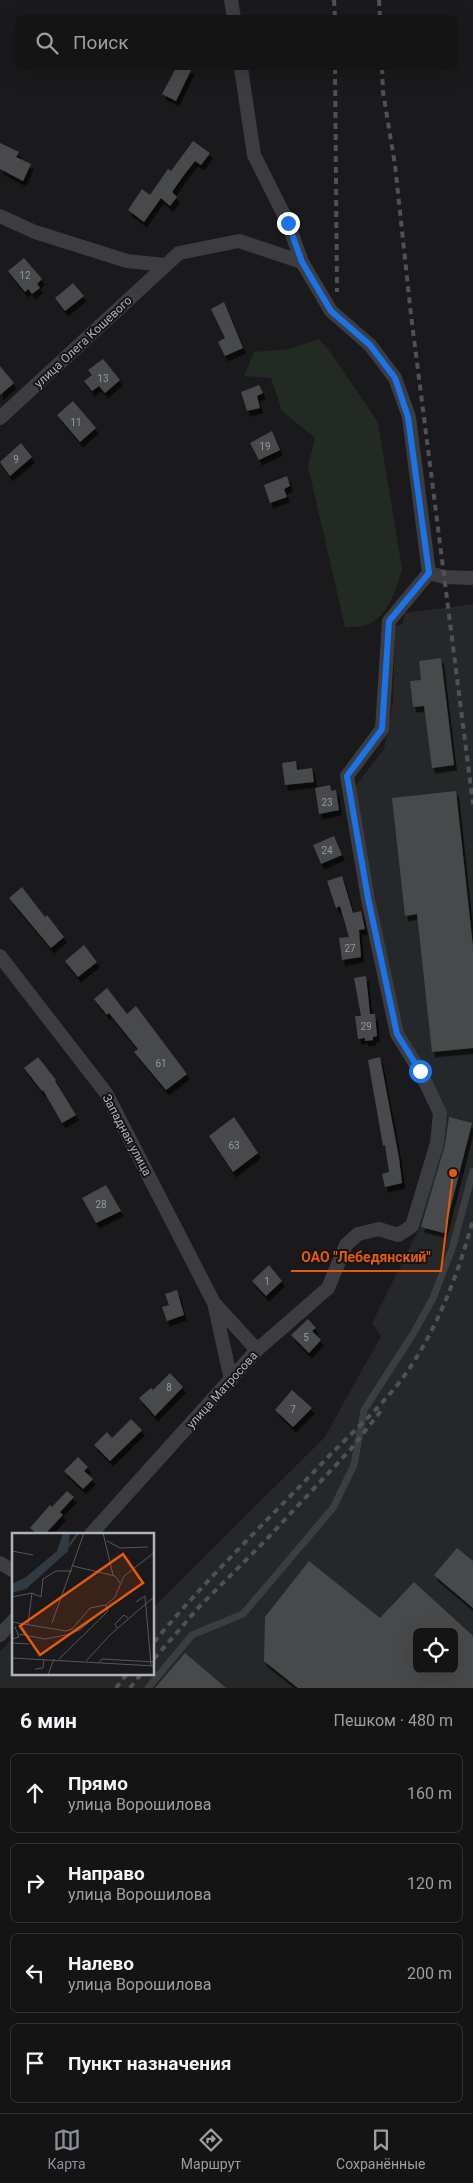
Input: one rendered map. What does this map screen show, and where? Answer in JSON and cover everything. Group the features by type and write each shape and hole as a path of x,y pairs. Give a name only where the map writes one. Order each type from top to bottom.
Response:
{"street":[{"path":"231,0 234,15"},
{"path":"241,70 254,155 288,223 302,262 331,311 370,345 395,378 408,417 429,573 444,577 473,578"},
{"path":"0,216 36,232 127,261 165,265"},
{"name":"улица Олега Кошевого","path":"0,418 178,253 239,241 302,262"},
{"name":"улица Матросова","path":"92,1533 257,1350 328,1288 346,1245 358,1234 379,1229 398,1235 412,1226 437,1143 440,1113 420,1071 397,1034 368,898 347,776 382,729 389,621 429,573"},
{"name":"Западная улица","path":"0,956 106,1093 214,1303"},
{"path":"214,1303 257,1350"},
{"path":"214,1303 231,1380"},
{"path":"0,1563 12,1570"},
{"path":"0,1635 12,1622"}],"lane":[{"path":"148,1688 192,1635 243,1614 333,1508 354,1465 364,1410 413,1334 433,1298 452,1249 473,1171"}],"shaded area":[{"path":"319,339 328,349 378,422 402,569 394,594 380,616 374,621 361,626 345,627 308,466 315,438 282,411 271,378 244,376 254,352 290,349"},
{"path":"473,604 473,1688 0,1688 0,1652 12,1639 12,1676 155,1676 155,1606 324,1438 381,1336 372,1323 420,1227 447,1119 428,1071 399,1026 355,787 384,749 393,702 395,626 403,624 404,613"}],"building":[{"path":"175,70 191,70 176,101 162,94"},
{"path":"193,141 210,153 201,165 195,161 184,175 172,192 177,197 170,206 161,198 144,222 128,210 142,189 150,195 168,169 171,171"},
{"path":"0,143 19,152 16,157 31,164 23,181 0,169"},
{"path":"24,258 42,279 37,284 40,288 32,294 28,289 25,292 8,271"},
{"path":"73,283 84,296 65,311 55,298"},
{"path":"224,302 243,348 225,356 218,342 225,338 211,309"},
{"path":"103,359 120,380 105,393 99,386 92,391 84,381 92,375 88,370"},
{"path":"0,366 14,383 0,395"},
{"path":"259,385 263,393 257,396 260,408 247,411 241,392"},
{"path":"73,401 96,428 80,442 57,415"},
{"path":"272,431 280,450 259,460 250,443"},
{"path":"21,443 32,457 10,476 0,462"},
{"path":"287,476 290,486 284,489 287,497 270,503 264,485"},
{"path":"441,658 454,765 432,768 424,706 413,707 410,681 421,680 419,661"},
{"path":"296,761 297,770 312,768 314,782 285,785 282,763"},
{"path":"330,785 331,791 336,790 339,810 319,814 315,788"},
{"path":"456,791 473,947 473,1048 432,1052 417,914 405,916 392,798"},
{"path":"334,836 342,855 321,864 313,845"},
{"path":"342,876 353,913 361,911 365,929 359,930 361,957 342,960 339,938 349,937 340,906 336,908 327,881"},
{"path":"22,887 45,917 47,915 64,937 51,948 9,898"},
{"path":"84,945 97,962 78,977 65,961"},
{"path":"366,976 370,1014 375,1014 377,1036 373,1037 373,1040 365,1041 365,1038 358,1039 355,1016 361,1016 354,978"},
{"path":"107,988 127,1014 136,1006 187,1074 166,1090 134,1052 138,1049 109,1013 107,1015 94,999"},
{"path":"38,1057 56,1080 76,1115 62,1123 43,1090 24,1068"},
{"path":"380,1057 402,1183 385,1187 382,1174 389,1172 368,1060"},
{"path":"234,1117 258,1153 233,1172 209,1136"},
{"path":"449,1117 472,1123 444,1233 421,1227 445,1145"},
{"path":"106,1185 121,1211 96,1223 82,1198"},
{"path":"269,1265 282,1281 266,1296 252,1281"},
{"path":"177,1290 184,1315 167,1321 162,1307 169,1305 165,1294"},
{"path":"308,1319 316,1328 312,1331 321,1340 309,1353 291,1335"},
{"path":"170,1373 183,1387 155,1416 139,1398 151,1388 153,1390"},
{"path":"292,1390 312,1408 293,1427 275,1410"},
{"path":"131,1419 142,1430 110,1461 94,1445 107,1432 112,1438"},
{"path":"78,1457 88,1467 84,1471 93,1479 83,1489 64,1471"},
{"path":"67,1491 74,1497 60,1512 63,1515 46,1533 36,1533 30,1528 50,1505 52,1507"},
{"path":"457,1548 473,1561 473,1608 434,1575"},
{"path":"309,1561 380,1618 414,1582 473,1636 473,1688 298,1688 264,1661 265,1617"},
{"path":"185,1653 226,1688 155,1688"}],"railway":[{"path":"334,0 335,15"},
{"path":"379,0 380,15"},
{"path":"335,70 337,292"},
{"path":"382,70 383,92 395,165 411,315 473,804"},
{"path":"155,1641 218,1571 399,1383 429,1336 438,1317 461,1260 473,1220"},
{"path":"155,1658 199,1607 262,1544 350,1450 384,1407"},
{"path":"116,1688 125,1676"},
{"path":"130,1688 139,1676"}],"place":[{"name":"ОАО \"Лебедянский\"","path":"453,1173"}],"route":[{"path":"288,223 302,262 331,311 370,345 395,378 408,417 429,573 389,621 382,729 347,776 368,898 397,1034 420,1071"}]}
